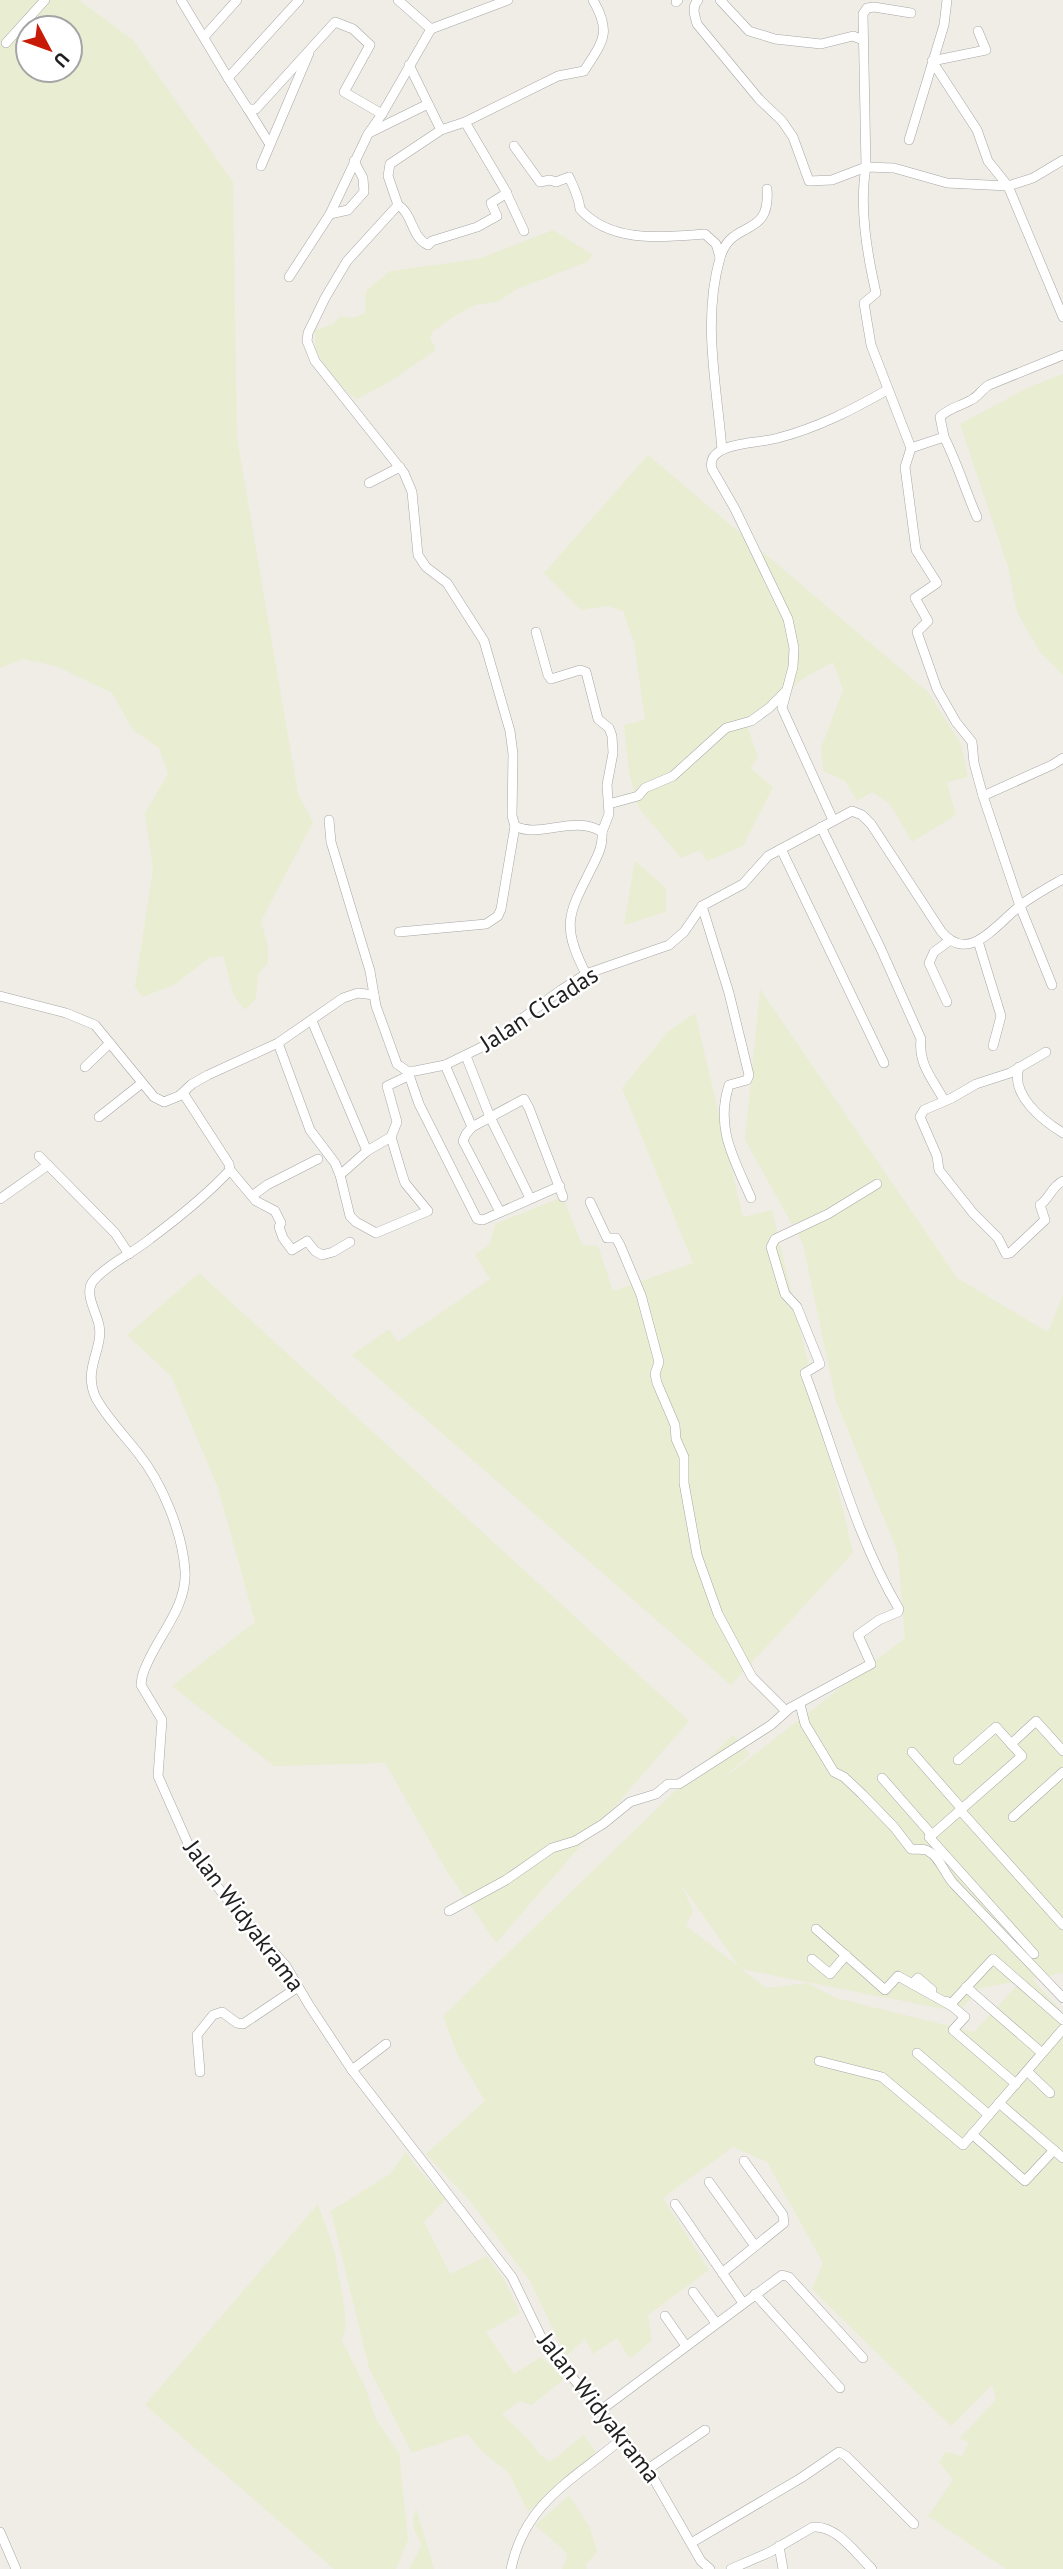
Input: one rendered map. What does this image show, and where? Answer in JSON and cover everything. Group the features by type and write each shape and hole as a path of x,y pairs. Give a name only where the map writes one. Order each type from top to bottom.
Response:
{"street":[{"path":"6,43 45,0"},
{"path":"181,0 269,143"},
{"path":"204,37 237,0"},
{"path":"229,78 299,0"},
{"path":"398,0 432,29"},
{"path":"289,277 330,214 368,134 432,29 508,0"},
{"path":"507,193 491,203 496,216 477,227 432,241 428,245 418,238 404,208 398,205 388,170 390,164 441,130 464,122 558,76 584,71 605,33 602,16 593,0"},
{"path":"698,0 694,3 697,24 782,121 802,157 807,180 832,180 866,167 894,168 947,183 1008,186 1033,178 1063,160"},
{"path":"719,0 749,31 775,39 821,44 853,36 863,40"},
{"path":"909,140 944,25 947,0"},
{"path":"911,13 890,4 863,11 866,167 862,188 876,293 864,303 871,345 911,448 905,467 916,550 937,583 915,598 928,621 916,632 937,689 956,722 972,742 974,763 983,796 1020,906 1052,985"},
{"path":"248,109 256,109 335,22 353,29 370,45 344,92 382,114"},
{"path":"932,61 986,50 978,31"},
{"path":"261,166 311,48"},
{"path":"932,61 977,130 988,160 1008,186 1063,317"},
{"path":"409,65 441,130"},
{"path":"368,134 428,104"},
{"path":"464,122 507,193 524,231"},
{"path":"514,146 540,183 550,180 556,182 569,177 580,198 580,209 592,220 644,238 705,234 712,238 720,257"},
{"path":"330,214 348,211 364,192 363,178 354,161"},
{"path":"722,450 711,331 720,257 726,243 763,219 768,206 766,190"},
{"path":"398,205 339,273 313,322 307,341 315,361 400,467 412,492 418,555 426,567 445,581 484,641 510,731 513,754 512,816 515,826 501,909 493,920 486,924 399,932"},
{"path":"977,516 963,484 954,453 944,436 940,417 946,411 975,399 981,390 989,385 1063,355"},
{"path":"833,820 782,708 793,667 794,648 788,618 735,509 712,469 713,457 722,450 777,439 819,425 887,390"},
{"path":"911,448 944,436"},
{"path":"369,483 400,467"},
{"path":"536,632 551,679 580,670 587,674 598,719 609,728 612,736 613,752 607,785 608,821 602,832 601,846 573,903 570,920 575,952 586,974"},
{"path":"609,804 638,796 645,788 673,776 726,728 751,721 786,691"},
{"path":"983,796 1063,758"},
{"name":"Jalan Cicadas","path":"408,1073 445,1065 467,1056 508,1031 586,974 669,945 684,932 702,906 743,884 768,856 852,811 862,815 871,824 949,941"},
{"path":"329,820 331,842 391,1052 397,1064 408,1073 474,1216 479,1221 560,1186"},
{"path":"515,826 520,829 561,825 589,826 602,832"},
{"path":"821,827 880,947 921,1039 919,1054 944,1100"},
{"path":"781,849 884,1063"},
{"path":"947,1002 929,963 934,952 949,941 959,945 978,941 1020,906 1063,879"},
{"path":"702,906 729,993 749,1075 747,1080 732,1083 728,1087 724,1103 724,1121 731,1157 751,1198"},
{"path":"978,941 1001,1016 993,1046"},
{"path":"0,996 85,1020 95,1026 158,1100 169,1101 208,1075 278,1043 343,998 358,993 374,995"},
{"path":"312,1021 367,1151"},
{"path":"85,1067 110,1043"},
{"path":"278,1043 310,1130 335,1163 340,1175 350,1216 370,1230 380,1233 406,1219 427,1212 428,1209 405,1183 391,1137"},
{"path":"1046,1052 1019,1065 1010,1073 976,1084 924,1110 920,1117 937,1156 939,1170 973,1213 998,1238 1006,1254 1045,1220 1040,1205 1049,1198 1056,1184 1063,1181"},
{"path":"467,1056 490,1117 530,1198"},
{"path":"445,1065 472,1127"},
{"path":"1019,1065 1016,1075 1022,1096 1063,1133"},
{"path":"340,1175 367,1151 391,1137 397,1122 387,1086 408,1073"},
{"path":"99,1116 142,1083"},
{"path":"183,1093 229,1164 230,1170 252,1196 275,1211 281,1223 279,1227 283,1238 292,1250 307,1241 322,1255 350,1242"},
{"path":"500,1212 463,1141 472,1127 521,1100 526,1100 563,1197"},
{"path":"39,1156 115,1233 130,1254"},
{"path":"252,1196 267,1185 318,1159"},
{"path":"0,1199 48,1165"},
{"name":"Jalan Widyakrama","path":"230,1170 216,1185 94,1280 90,1287 99,1333 91,1368 95,1396 111,1421 140,1456 166,1502 180,1534 186,1572 181,1597 142,1677 141,1685 162,1720 158,1776 193,1855 227,1899 286,1966 352,2070 485,2240 522,2293 549,2351 624,2437 648,2469 701,2561 710,2569"},
{"path":"449,1911 506,1880 552,1848 575,1841 603,1824 618,1809 630,1802 656,1794 665,1785 679,1784 771,1725 786,1711 870,1665 858,1635 899,1610 885,1588 869,1552 806,1377 806,1373 820,1364 797,1307 785,1294 771,1247 775,1239 828,1214 877,1184"},
{"path":"590,1202 607,1238 616,1238 620,1245 641,1294 659,1362 655,1374 657,1383 675,1425 676,1439 684,1457 684,1483 697,1555 718,1615 752,1677 786,1711"},
{"path":"800,1704 805,1724 837,1776 844,1777 862,1794 911,1849 930,1852 953,1883 1063,1998"},
{"path":"1011,1744 1036,1721 1063,1751"},
{"path":"958,1760 996,1727 1022,1756 929,1837 1034,1954"},
{"path":"912,1752 1063,1925"},
{"path":"1013,1817 1063,1772"},
{"path":"882,1778 932,1835"},
{"path":"816,1929 885,1990 898,1976 912,1984 918,1978 965,2017 953,2030 1016,2084"},
{"path":"812,1959 830,1974 846,1955"},
{"path":"950,2005 992,1959 1063,2020"},
{"path":"200,2072 197,2035 213,2015 222,2011 237,2023 243,2024 298,1987"},
{"path":"966,1987 1042,2053"},
{"path":"820,2060 882,2077 962,2145 1063,2029"},
{"path":"352,2070 386,2044"},
{"path":"917,2053 989,2115"},
{"path":"1027,2071 1050,2092"},
{"path":"999,2103 1063,2158"},
{"path":"972,2134 1025,2181 1054,2150"},
{"path":"722,2273 783,2223 784,2219 744,2161"},
{"path":"709,2182 755,2246"},
{"path":"675,2204 743,2303"},
{"path":"601,2410 778,2277 785,2275 863,2358"},
{"path":"693,2292 716,2323"},
{"path":"755,2294 840,2388"},
{"path":"665,2316 686,2346"},
{"path":"648,2469 705,2430"},
{"path":"511,2569 522,2534 537,2511 624,2437"},
{"path":"691,2543 839,2452 914,2524"},
{"path":"730,2569 813,2527 821,2526 837,2535 872,2569"},
{"path":"0,2532 16,2569"},
{"path":"779,2546 783,2569"}],"green space":[{"path":"0,0 79,0 133,40 233,182 237,438 298,794 313,822 261,921 268,946 268,963 258,974 256,999 245,1010 234,996 223,956 209,958 174,985 142,997 135,987 153,870 145,813 168,774 159,748 133,730 112,693 56,666 23,659 0,668"},
{"path":"553,230 593,255 587,262 517,289 497,302 475,305 458,314 433,331 430,338 436,350 389,382 357,399 329,372 316,351 315,330 332,325 341,316 351,318 365,314 366,291 390,271 478,259"},
{"path":"1063,374 1063,675 1040,652 1017,612 1008,567 960,424 1029,387"},
{"path":"648,455 928,692 961,744 968,777 947,782 956,815 912,842 890,804 872,792 857,801 845,781 823,771 821,748 843,690 833,662 807,676 746,723 758,758 750,768 773,787 743,846 707,861 700,850 681,858 639,808 629,773 624,725 645,720 634,642 623,611 607,606 581,610 544,573"},
{"path":"635,861 666,888 666,912 624,925"},
{"path":"760,989 957,1278 1048,1332 1063,1295 1063,1973 1032,1979 1063,2013 1063,2569 1006,2569 928,2516 953,2480 939,2462 945,2452 962,2456 969,2443 960,2438 996,2400 992,2385 951,2426 812,2289 823,2263 767,2162 733,2147 663,2198 709,2270 648,2315 652,2340 630,2359 617,2338 593,2354 585,2339 566,2356 530,2281 471,2202 426,2154 485,2101 457,2054 443,2016 733,1735 750,1754 720,1781 905,1638 898,1553 836,1401 803,1244 745,1140","holes":["681,1884 738,1965 738,1966 686,1926 693,1911","741,1969 959,2012 980,1988 1021,1981 974,2032 836,1998 807,1983 766,1988"]},
{"path":"695,1013 743,1217 772,1210 853,1553 731,1685 352,1355 389,1329 398,1342 490,1279 475,1255 490,1244 495,1224 563,1197 582,1245 598,1246 613,1291 693,1263 622,1088 668,1032"},
{"path":"199,1273 689,1721 496,1943 445,1868 385,1763 274,1766 172,1686 255,1622 218,1488 171,1376 127,1335"},
{"path":"406,2152 446,2199 424,2222 450,2274 487,2256 506,2283 520,2313 486,2332 514,2374 541,2357 564,2379 532,2405 520,2401 502,2414 530,2441 539,2454 550,2462 584,2435 596,2453 528,2512 509,2473 480,2450 468,2434 412,2453 369,2368 331,2211 390,2174"},
{"path":"318,2204 335,2253 346,2326 342,2340 366,2389 376,2420 399,2453 408,2540 396,2569 334,2569 145,2405"},
{"path":"569,2496 590,2527 597,2552 585,2565 587,2569 562,2569 567,2557 564,2550 535,2525"},
{"path":"416,2508 434,2569 409,2569 422,2545 415,2532 413,2520"}]}
